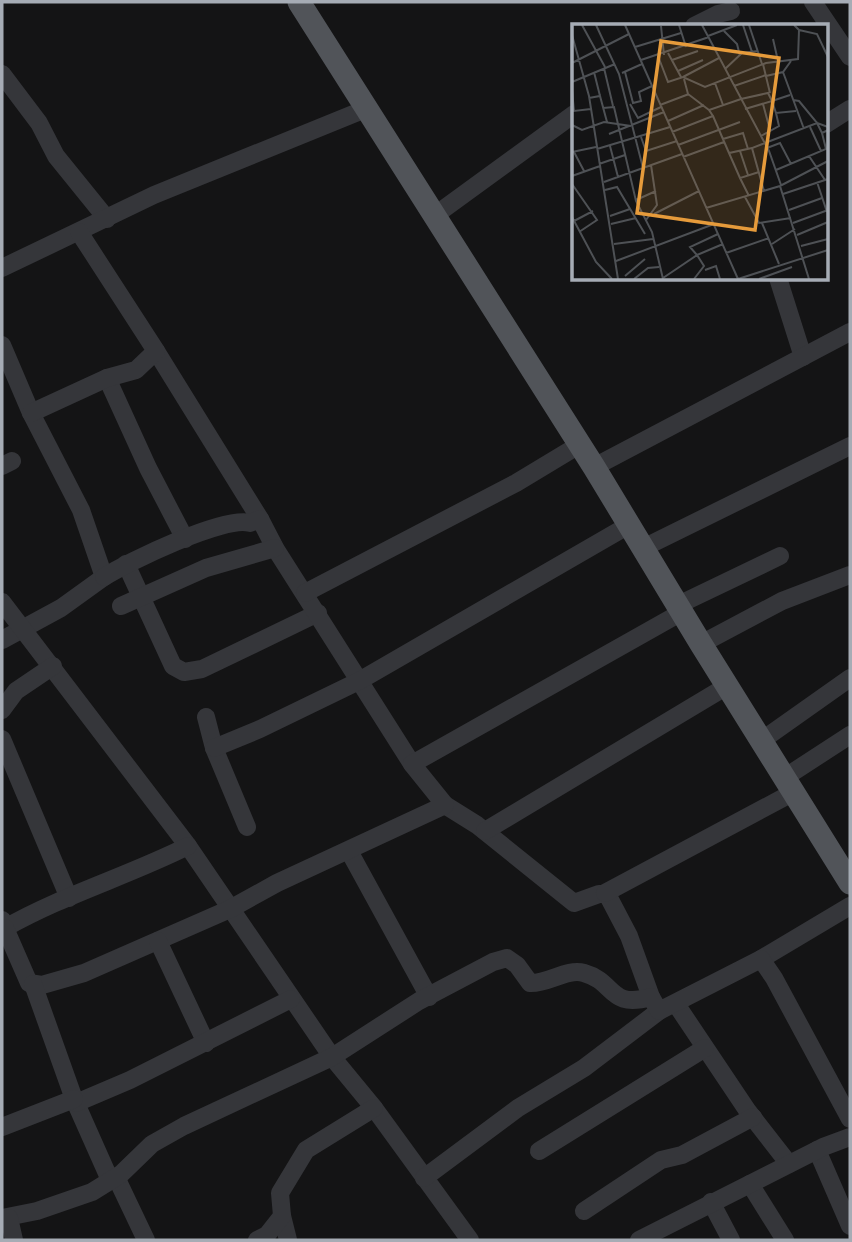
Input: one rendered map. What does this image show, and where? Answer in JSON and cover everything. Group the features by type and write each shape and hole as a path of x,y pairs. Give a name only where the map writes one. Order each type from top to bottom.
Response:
{"main road":[{"path":"299,2 594,467 850,884"}],"street":[{"path":"813,2 847,46"},
{"path":"698,24 718,14 730,13"},
{"path":"2,75 39,123 56,156 107,219"},
{"path":"2,268 199,176 368,108"},
{"path":"828,123 850,110"},
{"path":"434,216 572,115"},
{"path":"79,232 156,351 260,519 275,548 412,764 444,805 485,831 574,903 605,893 789,785 850,735"},
{"path":"779,280 803,357"},
{"path":"594,467 850,332"},
{"path":"2,345 31,413 81,510 104,577"},
{"path":"31,413 107,378 136,370 156,351"},
{"path":"107,378 184,539"},
{"path":"305,593 516,483 579,445"},
{"path":"643,548 850,446"},
{"path":"2,640 61,608 126,564 224,524 245,521 250,523 260,519"},
{"path":"214,748 359,681 629,525"},
{"path":"121,606 206,568 275,548"},
{"path":"412,764 680,608 780,556"},
{"path":"126,564 173,666 184,672 202,669 317,613"},
{"path":"701,644 782,601 850,575"},
{"path":"2,602 188,846 332,1057 470,1240"},
{"path":"2,710 16,691 52,666"},
{"path":"761,741 850,678"},
{"path":"485,831 727,687"},
{"path":"206,718 214,748 247,827"},
{"path":"2,738 69,898"},
{"path":"33,984 42,985 84,973 158,941 444,805"},
{"path":"146,1240 75,1101 33,984 25,976 3,926 188,846"},
{"path":"349,851 429,996"},
{"path":"605,893 611,899 662,1004 705,1048 789,1164"},
{"path":"424,1178 518,1108 584,1068 662,1004 761,959 850,906"},
{"path":"158,941 206,1043"},
{"path":"14,1240 5,1218 66,1202 92,1192 113,1178 152,1144 184,1126 332,1057 429,996 493,962 507,958 517,965 530,983 576,972 584,973 625,1000 662,1004"},
{"path":"761,959 774,978 850,1119"},
{"path":"2,1127 130,1080 291,999"},
{"path":"539,1151 705,1048"},
{"path":"288,1240 280,1193 306,1150 373,1108"},
{"path":"584,1211 661,1160 682,1155 753,1117"},
{"path":"639,1240 671,1233 710,1202 817,1150 850,1137"},
{"path":"817,1150 850,1226"},
{"path":"750,1184 785,1240"},
{"path":"710,1202 731,1240"},
{"path":"257,1240 267,1235 282,1216"}]}
